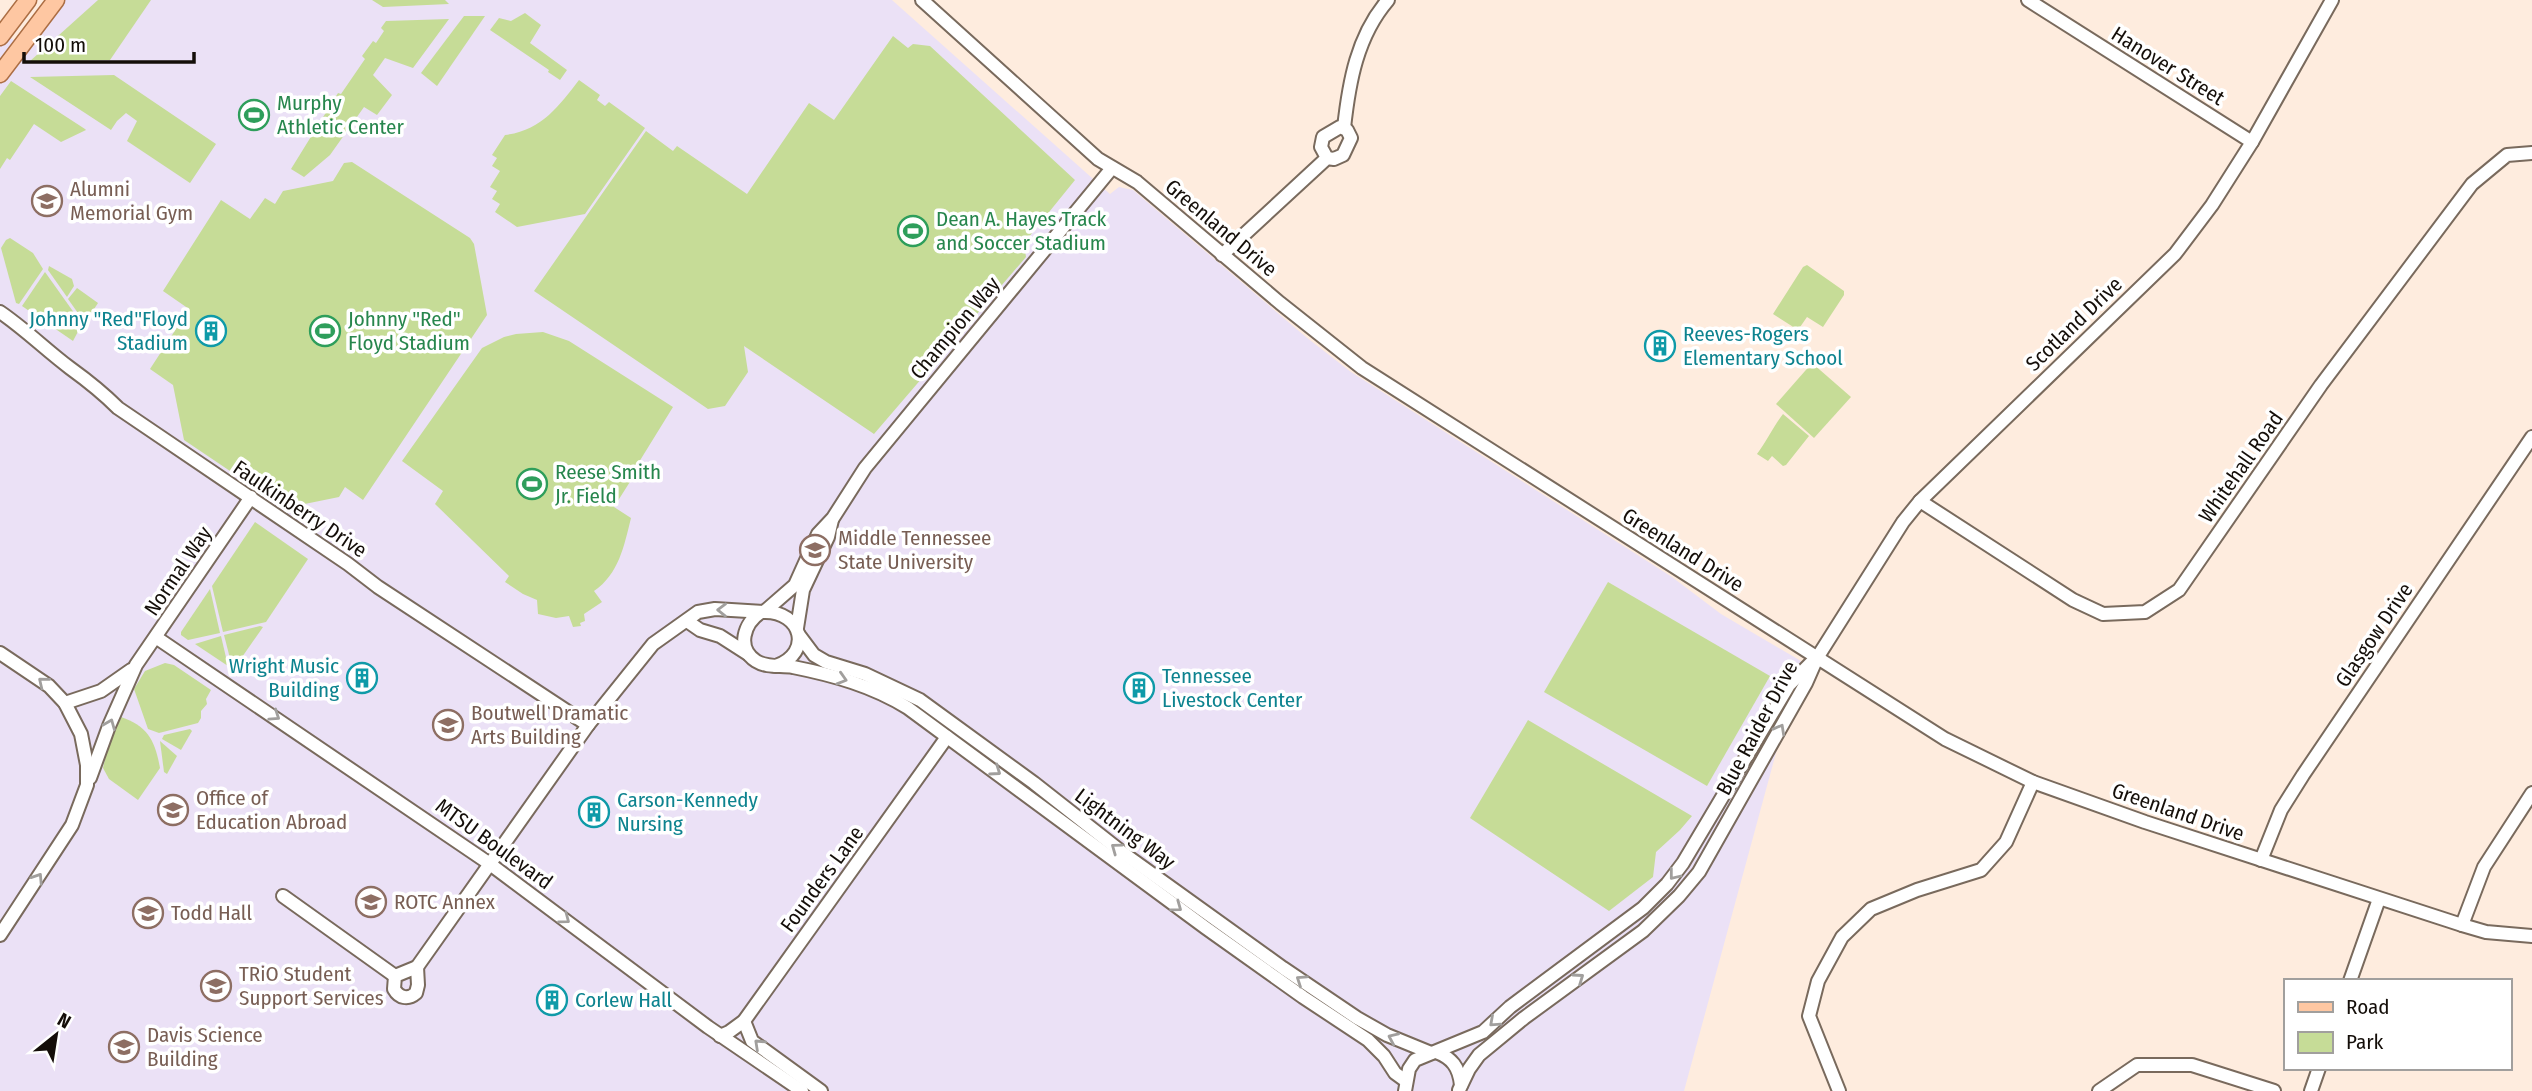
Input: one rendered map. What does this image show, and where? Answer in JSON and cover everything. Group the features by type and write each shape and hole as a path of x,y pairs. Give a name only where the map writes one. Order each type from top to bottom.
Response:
{"main road":[{"path":"0,37 28,0"},
{"path":"0,74 56,0"}],"street":[{"name":"Greenland Drive","path":"922,0 1020,90 1112,168 1137,182 1222,255 1362,368 1945,739 2033,782 2261,860 2486,932 2532,936"},
{"path":"1343,128 1349,80 1365,35 1388,0"},
{"name":"Hanover Street","path":"2028,0 2252,142"},
{"name":"Scotland Drive","path":"1817,658 1903,522 1920,501 2175,254 2212,205 2252,142 2332,0"},
{"path":"1222,255 1327,158 1335,159 1343,155 1351,138 1347,130 1340,127 1324,137 1321,147 1327,158"},
{"name":"Whitehall Road","path":"1920,501 2073,600 2103,614 2145,612 2179,590 2321,385 2472,184 2507,155 2532,153"},
{"name":"Champion Way","path":"762,612 795,585 818,534 833,518 865,468 1112,168"},
{"name":"Faulkinberry Drive","path":"0,312 30,333 118,408 251,497 378,587 588,725"},
{"name":"Glasgow Drive","path":"2261,860 2281,810 2302,775 2532,437"},
{"name":"Normal Way","path":"65,703 102,691 136,665 251,497"},
{"name":"Champion Way","path":"798,632 802,593 828,537 833,518"},
{"path":"395,976 417,967 588,725 653,644 666,633 698,611 780,613 789,618 798,632 798,645 793,656 776,666 764,665 720,636 700,630 687,621"},
{"path":"748,653 745,632 750,622 762,612"},
{"name":"Lightning Way","path":"798,632 814,655 826,662 865,674 919,700 1034,783 1133,860 1283,968 1367,1024 1433,1053"},
{"name":"MTSU Boulevard","path":"157,638 491,864 720,1035 802,1091"},
{"path":"0,653 48,686 65,703 82,734 86,748 87,785"},
{"name":"Blue Raider Drive","path":"1433,1053 1483,1032 1510,1007 1643,908 1667,884 1683,863 1790,685 1817,658"},
{"name":"Blue Raider Drive","path":"1459,1090 1479,1055 1524,1018 1643,931 1699,872 1806,683 1817,658"},
{"name":"Normal Way","path":"0,935 72,825 108,726 136,665"},
{"name":"Lightning Way","path":"776,666 824,674 891,698 1184,912 1368,1040 1384,1056 1406,1088"},
{"name":"Founders Lane","path":"720,1035 744,1021 947,737"},
{"path":"1839,1091 1809,1016 1818,981 1842,937 1871,909 1917,890 1981,870 2006,842 2033,782"},
{"path":"2462,925 2484,867 2532,793"},
{"path":"282,896 395,976"},
{"path":"2351,979 2379,899"},
{"path":"395,976 393,985 396,993 404,997 412,996 418,989 417,967"},
{"path":"744,1021 752,1041 821,1091"},
{"path":"1406,1088 1409,1069 1415,1060 1433,1053 1455,1063 1460,1073 1459,1090"},
{"path":"2099,1091 2137,1065 2192,1065 2274,1091"},
{"path":"2311,1091 2318,1070"}],"shaded area":[{"name":"Middle Tennessee State University","path":"53,0 892,0 1110,194 1119,187 1133,190 1351,372 1672,577 1721,614 1801,661 1684,1091 0,1091 0,30 19,44"}],"green space":[{"path":"98,0 151,0 110,60 29,62"},
{"path":"372,0 445,0 449,4 383,7"},
{"path":"525,13 541,25 530,43 567,70 560,80 490,30 499,18 511,21"},
{"path":"464,16 485,16 437,86 421,73"},
{"path":"449,19 413,68 385,58 373,75 392,95 377,115 364,107 330,155 304,177 291,169 338,93 341,94 365,59 362,56 384,31 381,28 386,21"},
{"name":"Dean A. Hayes Track and Soccer Stadium","path":"893,36 908,48 913,44 930,46 1075,180 1024,243 1026,257 874,434 744,346 748,372 725,406 708,409 534,291 646,131 673,151 677,146 747,194 809,103 834,120"},
{"path":"114,75 216,144 190,183 127,141 137,121 126,113 111,130 30,77"},
{"path":"579,80 600,95 597,100 605,106 609,102 645,128 585,214 517,227 495,212 500,204 492,199 497,191 490,187 500,171 492,166 497,158 492,155 505,135 518,133 548,116"},
{"path":"11,81 86,130 61,142 34,124 10,160 7,158 0,169 0,96"},
{"name":"Johnny \"Red\" Floyd Stadium","path":"352,162 470,238 474,244 487,315 363,500 345,487 339,497 285,508 184,440 173,385 150,369 189,309 163,291 221,200 250,219 265,198 275,204 283,191 333,181 344,163"},
{"path":"10,238 33,253 43,269 19,304 16,303 1,248"},
{"path":"1807,265 1844,291 1844,295 1823,327 1807,317 1798,330 1773,314 1803,267"},
{"path":"49,266 72,279 74,286 67,297 48,270"},
{"path":"45,272 82,324 73,341 22,306"},
{"path":"77,288 98,303 85,323 68,299"},
{"name":"Reese Smith Jr. Field","path":"543,332 569,341 673,407 614,507 631,518 615,568 594,591 602,602 584,614 585,621 580,623 581,626 573,627 569,616 556,618 538,614 537,600 505,582 509,576 435,504 443,491 402,461 482,348 504,337"},
{"path":"1812,363 1851,397 1814,438 1776,404"},
{"path":"1783,414 1809,436 1783,466 1772,456 1768,461 1757,454"},
{"path":"255,522 308,559 266,622 223,632 212,586"},
{"path":"1608,582 1770,676 1707,786 1544,692"},
{"path":"210,589 220,633 188,640 181,632"},
{"path":"263,627 233,670 224,635"},
{"path":"221,636 228,666 195,644"},
{"path":"165,663 174,665 211,690 198,723 159,733 148,729 134,689 145,671"},
{"path":"121,717 138,725 149,736 160,768 138,800 109,779 103,768 108,746"},
{"path":"1528,720 1692,816 1656,852 1653,877 1609,911 1470,818"},
{"path":"190,729 192,731 181,750 162,739 164,735"},
{"path":"160,741 177,756 167,774 164,772"}],"place":[{"name":"Murphy Athletic Center","path":"254,115"},
{"name":"Alumni Memorial Gym","path":"47,201"},
{"name":"Dean A. Hayes Track and Soccer Stadium","path":"913,231"},
{"name":"Johnny \"Red\"Floyd Stadium","path":"211,331"},
{"name":"Johnny \"Red\" Floyd Stadium","path":"325,331"},
{"name":"Reeves-Rogers Elementary School","path":"1660,346"},
{"name":"Reese Smith Jr. Field","path":"532,484"},
{"name":"Middle Tennessee State University","path":"815,550"},
{"name":"Wright Music Building","path":"362,678"},
{"name":"Tennessee Livestock Center","path":"1139,688"},
{"name":"Boutwell Dramatic Arts Building","path":"448,725"},
{"name":"Office of Education Abroad","path":"173,810"},
{"name":"Carson-Kennedy Nursing","path":"594,812"},
{"name":"ROTC Annex","path":"371,902"},
{"name":"Todd Hall","path":"148,913"},
{"name":"TRiO Student Support Services","path":"216,986"},
{"name":"Corlew Hall","path":"552,1000"},
{"name":"Davis Science Building","path":"124,1047"}]}
